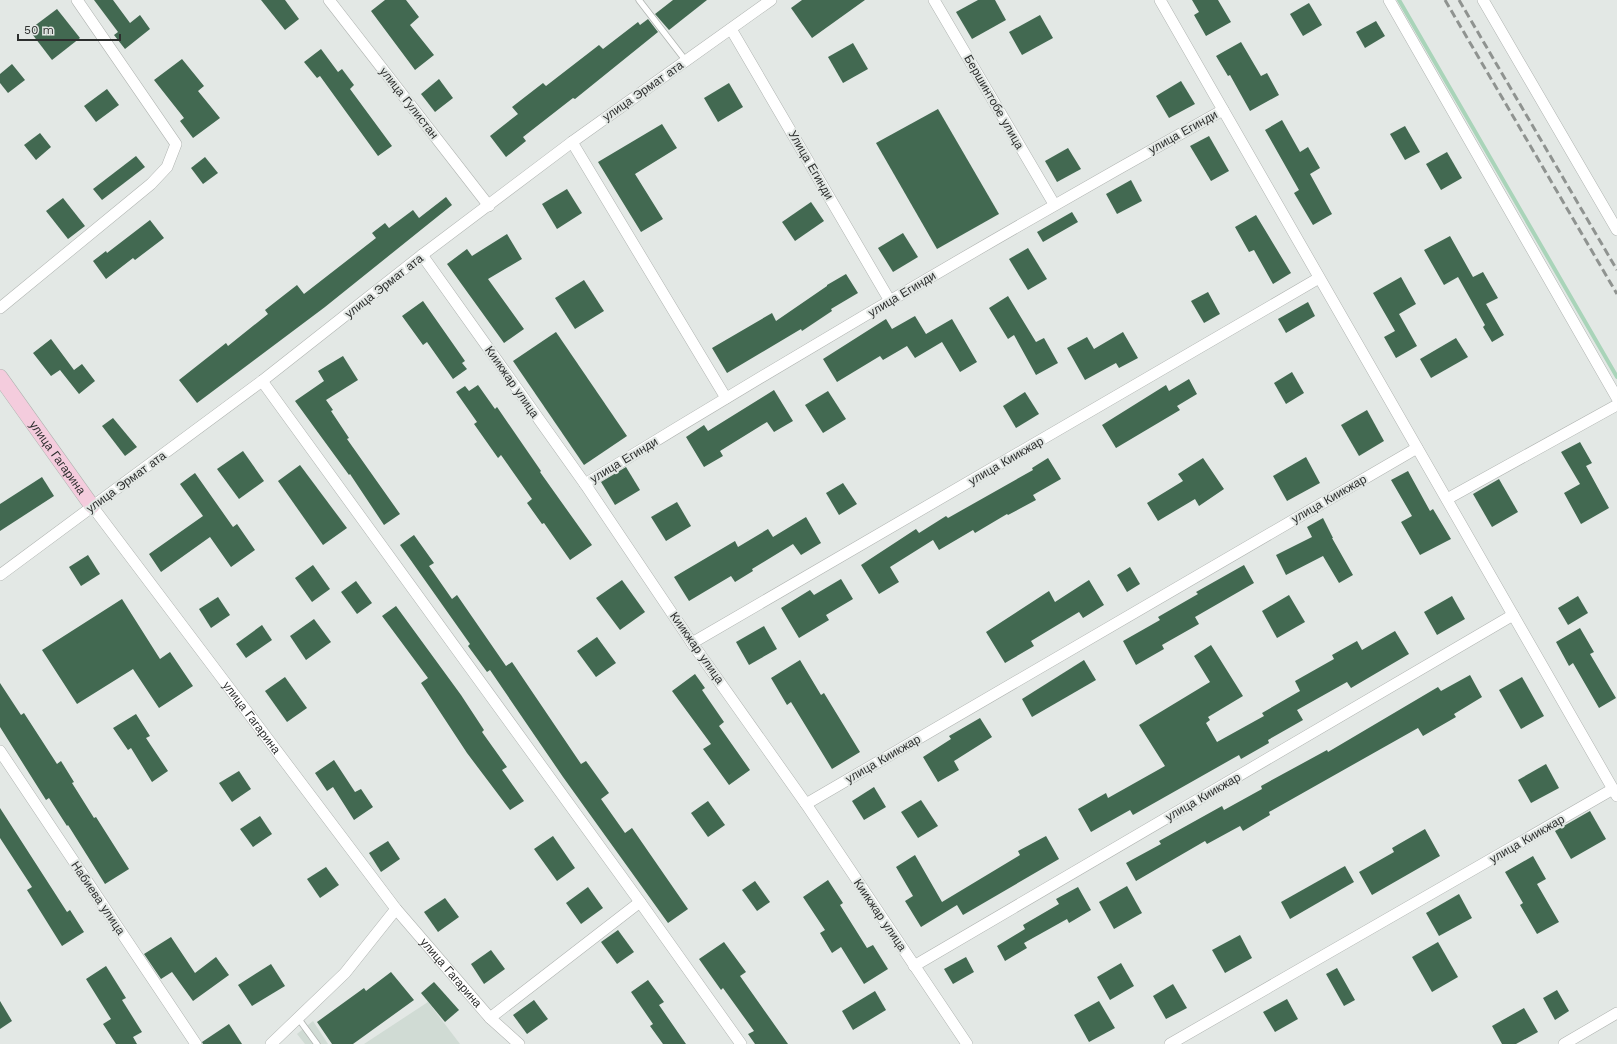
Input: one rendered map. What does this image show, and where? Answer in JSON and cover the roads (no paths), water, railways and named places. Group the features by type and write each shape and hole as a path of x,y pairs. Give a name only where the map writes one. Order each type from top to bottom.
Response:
{"street":[{"path":"0,308 151,184 167,167 176,144 77,0"},
{"name":"улица Гулистан","path":"329,0 489,206"},
{"name":"улица Эрмат ата","path":"0,575 262,381 422,256 572,142 771,0"},
{"name":"Бершинтобе улица","path":"934,0 1054,204"},
{"path":"1160,0 1615,792"},
{"path":"1389,0 1617,398"},
{"path":"1483,0 1617,230"},
{"name":"Улица Егинди","path":"731,29 890,302"},
{"name":"улица Егинди","path":"585,484 726,398 1054,204 1223,110"},
{"path":"572,142 726,398"},
{"name":"Киикжар улица","path":"422,256 585,484 692,643 806,804 967,1044"},
{"name":"улица Киикжар","path":"692,643 1320,278"},
{"name":"улица Гагарина","path":"0,378 92,506 396,909 490,1018 520,1044"},
{"path":"262,381 640,902 741,1044"},
{"path":"1446,499 1617,405"},
{"name":"улица Киикжар","path":"806,804 1417,448"},
{"name":"улица Киикжар","path":"914,966 1513,615"},
{"name":"Набиева улица","path":"0,751 196,1044"},
{"name":"улица Киикжар","path":"1170,1044 1615,792"},
{"path":"490,1018 640,902"},
{"path":"271,1044 345,973 396,909"},
{"path":"1564,1044 1617,1013"}],"lane":[{"path":"639,0 686,61"},
{"path":"298,1018 317,1044"}],"waterway":[{"path":"1399,0 1617,377"}],"railway":[{"path":"1445,0 1617,294"},
{"path":"1459,0 1617,270"}]}
